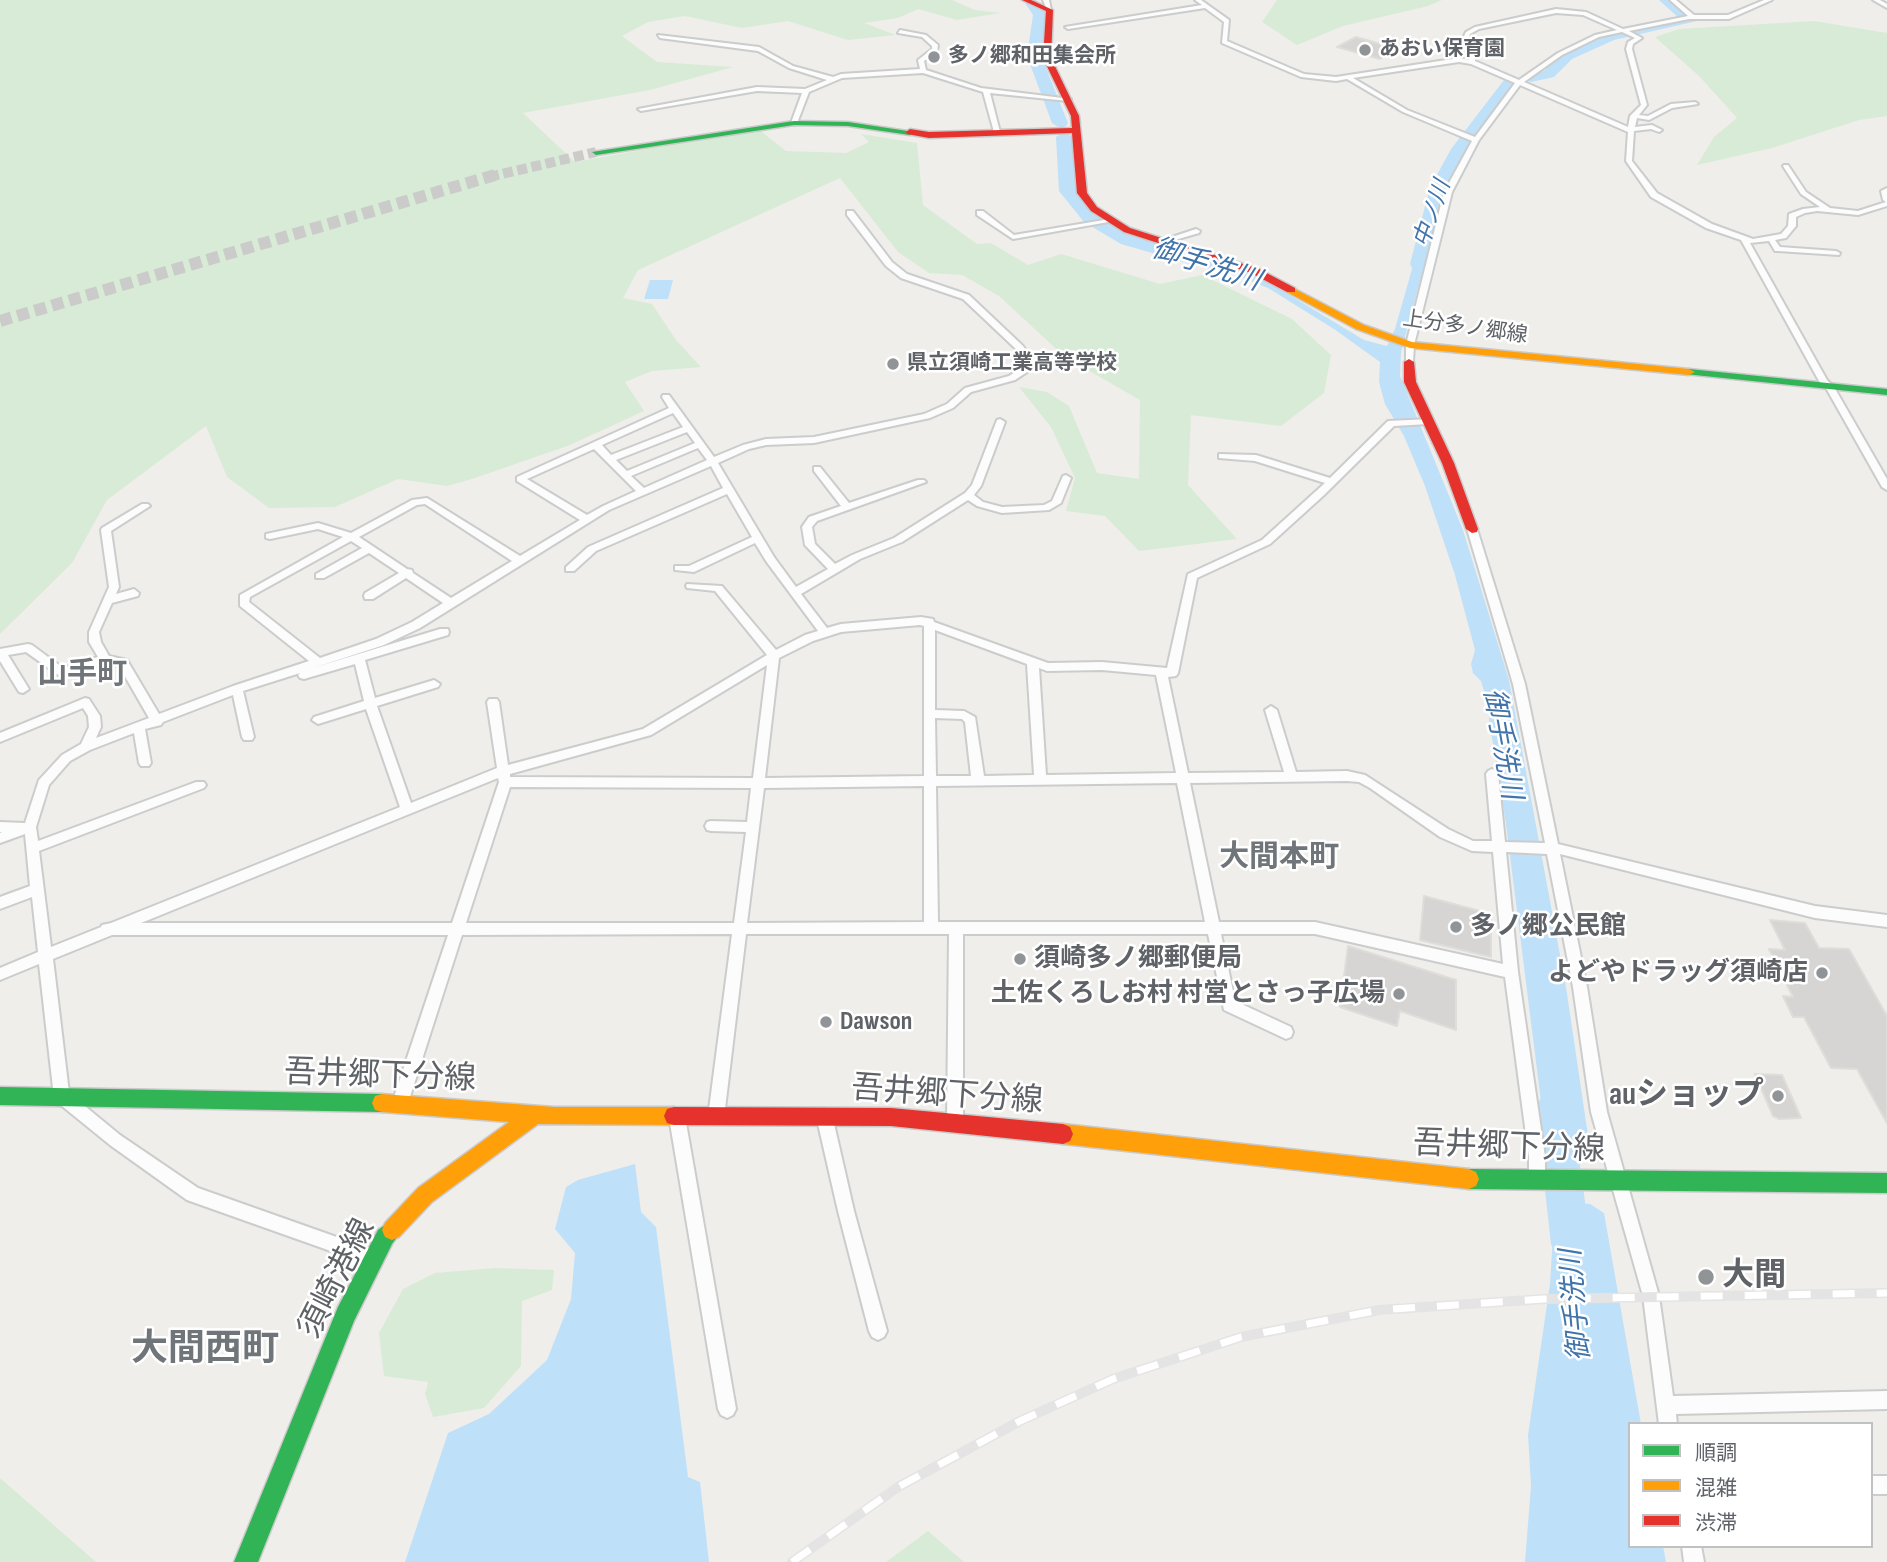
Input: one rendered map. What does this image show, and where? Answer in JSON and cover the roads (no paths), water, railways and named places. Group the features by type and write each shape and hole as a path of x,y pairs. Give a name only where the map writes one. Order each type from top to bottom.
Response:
{"main road":[{"name":"上分多ノ郷線","path":"1025,0 1046,4 1050,30 1047,58 1064,98 1076,116 1079,186 1088,203 1106,221 1161,242 1265,275 1341,318 1407,350 1887,392"},
{"path":"596,152 742,128 794,123 848,124 903,130 918,135 1077,130"},
{"path":"1407,350 1410,382 1424,422 1472,529"},
{"name":"吾井郷下分線","path":"0,1096 400,1103 536,1114 677,1117 824,1115 955,1121 1349,1168 1465,1179 1887,1183"},
{"name":"須崎港線","path":"246,1562 346,1315 373,1258 402,1217 425,1195 536,1114"}],"street":[{"path":"1198,0 1227,22 1224,42 1312,79 1349,78 1450,59 1472,62 1517,84 1629,130 1652,127 1659,130"},
{"path":"1673,0 1689,17"},
{"path":"1407,350 1448,191 1470,139 1517,84 1577,44 1689,17 1729,17 1769,0"},
{"path":"1876,0 1887,6"},
{"path":"1050,30 1207,6"},
{"path":"1472,62 1472,55 1463,44 1468,33 1500,21 1574,11 1639,37 1630,43 1629,48 1644,105 1633,116 1629,130 1629,161 1649,192 1687,215 1744,239 1772,240 1788,231 1795,214 1809,210 1858,213 1887,202 1887,190"},
{"path":"900,32 924,36 935,46 935,50 921,60 923,71"},
{"path":"660,36 759,49 790,67 832,79"},
{"path":"641,109 757,89 806,91 832,79 923,71 986,90 1064,98"},
{"path":"1349,78 1405,111 1470,139"},
{"path":"986,90 997,132"},
{"path":"794,123 806,91"},
{"path":"1649,118 1671,106 1695,104"},
{"path":"1633,116 1669,118"},
{"path":"1786,166 1803,193 1830,210"},
{"path":"373,1258 193,1194 115,1140 62,1097 30,827 43,783 66,758 86,747 390,637 452,604 606,508 713,462 756,444 814,440 934,414 950,406 968,390 1012,378 1027,368 1029,361 1020,348 975,304 965,297 904,276 889,264 850,213"},
{"path":"980,213 1013,237 1106,221"},
{"path":"1161,242 1196,231"},
{"path":"1744,239 1823,381 1830,387 1887,487"},
{"path":"1772,240 1778,249 1836,253"},
{"path":"666,397 713,462 757,538 825,633"},
{"path":"588,520 520,479 674,409"},
{"path":"796,592 834,569 898,540 968,495 976,486 1000,422"},
{"path":"0,974 46,953 407,809 647,732 774,656 825,633 872,624 929,622 1033,663 1061,669 1102,666 1172,673 1192,576 1266,542 1391,423 1424,422"},
{"path":"611,458 689,428"},
{"path":"627,474 701,444"},
{"path":"596,445 642,492"},
{"path":"1222,456 1256,458 1332,482"},
{"path":"817,469 848,507"},
{"path":"968,495 981,504 1002,510 1046,508 1056,503 1066,478"},
{"path":"834,569 810,545 807,527 813,519 921,482"},
{"path":"570,569 592,549 729,489"},
{"path":"318,663 242,600 245,595 415,502 427,500 521,562"},
{"path":"105,659 95,642 94,632 115,582 107,530 145,506"},
{"path":"270,536 318,526 351,536 452,604"},
{"path":"1472,529 1519,684 1546,848 1580,987 1609,1179 1651,1296 1668,1422"},
{"path":"679,568 691,570 757,538"},
{"path":"320,576 371,548"},
{"path":"369,596 408,572"},
{"path":"691,586 718,588 774,656 737,929 716,1117"},
{"path":"109,600 134,593"},
{"path":"929,622 931,927"},
{"path":"238,691 359,659 444,632"},
{"path":"23,689 0,653 28,648 61,673 105,659 123,663 157,722"},
{"path":"359,659 370,703 407,809"},
{"path":"1033,663 1040,779"},
{"path":"1161,672 1229,1005 1286,1032"},
{"path":"318,720 434,684"},
{"path":"238,691 248,737"},
{"path":"0,738 85,702 94,716 95,727 86,747"},
{"path":"400,1103 503,776 493,702"},
{"path":"1271,710 1292,777"},
{"path":"931,714 964,715 971,720 978,780"},
{"path":"139,729 145,763"},
{"path":"1492,774 1504,848 1511,972 1542,1178"},
{"path":"503,776 758,783 1361,778 1459,841 1504,848 1546,848 1815,912 1887,921"},
{"path":"33,848 200,785"},
{"path":"711,826 751,827"},
{"path":"0,827 30,827"},
{"path":"0,838 30,827"},
{"path":"0,903 37,889"},
{"path":"106,929 931,927 1329,930 1511,972"},
{"path":"955,1121 956,928"},
{"path":"824,1115 849,1224 878,1331"},
{"path":"677,1117 727,1409"},
{"path":"1665,1405 1887,1400"}],"water":[{"path":"1425,223 1435,225 1401,352 1400,376 1463,530 1509,680 1566,987 1590,1149 1547,1149 1506,824 1485,694 1481,681 1473,673 1471,664 1475,650 1455,575 1425,486 1404,436 1385,404 1379,382 1380,362 1334,329 1268,288 1180,259 1185,254 1263,279 1364,340 1387,346 1395,329"},
{"path":"650,280 673,280 668,299 644,299"},
{"path":"635,1164 641,1212 656,1227 688,1477 700,1482 709,1562 405,1562 448,1433 489,1414 547,1360 571,1299 575,1253 555,1229 566,1187 578,1180"},
{"path":"1555,1203 1590,1204 1604,1213 1641,1422 1628,1422 1628,1548 1663,1548 1666,1562 1525,1562 1531,1486 1528,1435 1550,1284"}],"waterway":[{"name":"御手洗川","path":"1029,0 1040,15 1034,56 1060,123"},
{"name":"中ノ川","path":"1531,78 1549,74 1567,56 1610,37 1690,21 1665,0"},
{"name":"中ノ川","path":"1419,264 1438,191 1446,173 1457,152 1509,83"},
{"name":"御手洗川","path":"1064,137 1068,191 1090,218 1127,240 1222,267"},
{"name":"御手洗川","path":"1554,1109 1571,1244"}],"tunnel":[{"path":"489,177 596,152"},
{"path":"0,321 495,175"}],"railway":[{"path":"792,1562 898,1487 1020,1421 1113,1379 1241,1337 1379,1310 1544,1299 1887,1293"}],"place":[{"name":"あおい保育園","path":"1365,50"},
{"name":"多ノ郷和田集会所","path":"934,57"},
{"name":"県立須崎工業高等学校","path":"893,364"},
{"name":"多ノ郷公民館","path":"1456,927"},
{"name":"須崎多ノ郷郵便局","path":"1020,959"},
{"name":"よどやドラッグ須崎店","path":"1822,973"},
{"name":"土佐くろしお村 村営とさっ子広場","path":"1399,994"},
{"name":"Dawson","path":"826,1022"},
{"name":"auショップ","path":"1778,1096"},
{"name":"大間","path":"1706,1277"}],"district":[{"name":"山手町","path":"82,675"},
{"name":"大間本町","path":"1279,858"},
{"name":"大間西町","path":"205,1351"}]}
